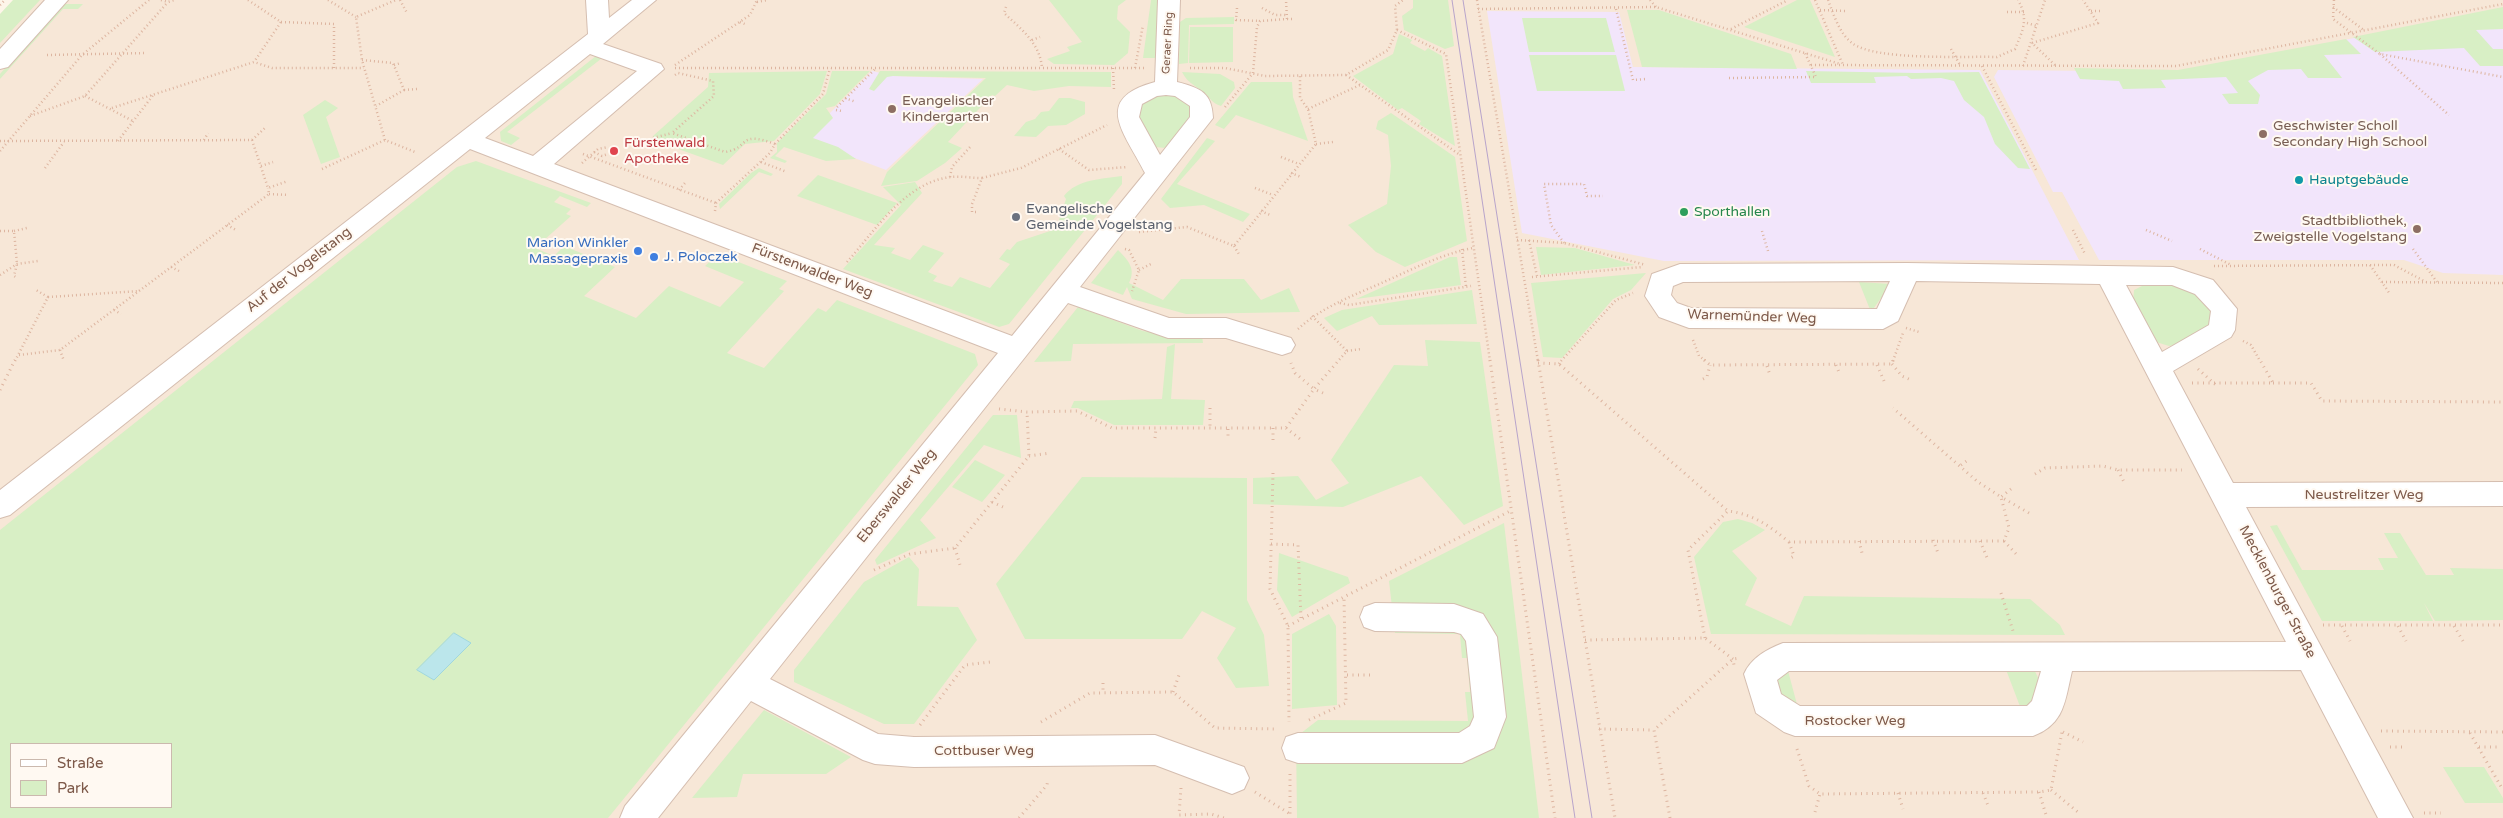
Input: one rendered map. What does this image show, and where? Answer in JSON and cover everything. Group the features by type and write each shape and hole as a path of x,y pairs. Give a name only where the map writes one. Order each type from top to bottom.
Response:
{"street":[{"path":"0,62 57,0"},
{"path":"536,166 653,69 593,40 597,0"},
{"name":"Auf der Vogelstang","path":"0,506 645,0"},
{"name":"Geraer Ring","path":"1166,77 1170,0"},
{"path":"1158,174 1128,116 1131,101 1166,77 1188,91 1201,103 1202,118"},
{"name":"Eberswalder Weg","path":"637,818 1202,118"},
{"name":"Fürstenwalder Weg","path":"466,139 1016,349"},
{"path":"1897,321 1908,272"},
{"path":"1658,296 1661,281 1680,274 1908,272 2173,276 2204,287 2224,309 2222,330 2162,375"},
{"name":"Mecklenburger Straße","path":"2108,275 2396,818"},
{"path":"1063,291 1168,328 1226,328 1282,345"},
{"name":"Warnemünder Weg","path":"1658,296 1668,310 1689,318 1883,319 1897,321"},
{"name":"Neustrelitzer Weg","path":"2219,482 2503,494"},
{"path":"1292,739 1462,748 1482,737 1490,717 1481,637 1472,624 1454,618 1375,617"},
{"path":"1783,657 2060,658 2311,656"},
{"name":"Rostocker Weg","path":"1783,657 1760,674 1767,703 1795,721 2054,721"},
{"path":"2054,721 2060,658"},
{"name":"Cottbuser Weg","path":"747,683 875,749 914,752 1156,750 1232,778"}],"path":[{"path":"0,5 5,0"},
{"path":"0,151 82,55 149,0"},
{"path":"161,0 168,2"},
{"path":"30,116 85,96 168,2 174,0"},
{"path":"248,0 281,22 334,24 334,68"},
{"path":"328,0 356,17"},
{"path":"356,17 396,0"},
{"path":"400,0 407,13"},
{"path":"768,0 757,1 750,15 671,68 1135,68 1166,77 1225,68 1253,74 1346,75 1388,50 1397,30 1395,6 1402,0"},
{"path":"1286,0 1287,19"},
{"path":"1477,0 1615,818"},
{"path":"1650,0 1656,7"},
{"path":"1730,29 1788,0"},
{"path":"1815,0 1843,65"},
{"path":"1828,0 1841,30 1853,44 1878,54 1996,57 2015,49 2027,23 2026,12 2018,0"},
{"path":"2023,66 2045,0"},
{"path":"2032,43 2098,24 2083,0"},
{"path":"2334,0 2333,19 2380,54 2449,115"},
{"path":"1811,65 2176,66 2365,32 2503,4"},
{"path":"1006,7 1004,13 1032,40 1042,60 1042,68"},
{"path":"1478,8 1616,9 1656,7 1843,65"},
{"path":"2333,7 2365,32"},
{"path":"1237,8 1236,20 1293,19"},
{"path":"1262,8 1275,15 1287,15"},
{"path":"1616,9 1633,80 1646,79"},
{"path":"1820,10 1847,11"},
{"path":"2090,11 2103,11"},
{"path":"2007,12 2026,12"},
{"path":"356,17 362,60 385,140"},
{"path":"1135,68 1144,20"},
{"path":"1202,118 1215,118 1253,74 1257,27 1260,21"},
{"path":"254,62 281,22"},
{"path":"740,22 747,25"},
{"path":"2027,23 2037,26"},
{"path":"1397,30 1446,54 1555,818"},
{"path":"1032,40 1040,37"},
{"path":"2032,43 2056,66"},
{"path":"1951,49 1960,66"},
{"path":"1729,78 1816,77 1805,52"},
{"path":"47,55 146,53"},
{"path":"2380,54 2503,77"},
{"path":"362,60 393,63 404,90"},
{"path":"112,108 254,62 272,68 364,68"},
{"path":"394,65 401,63"},
{"path":"1982,66 2036,170"},
{"path":"698,228 715,211 716,203 770,153 775,144 823,94 830,68"},
{"path":"842,111 836,108 876,68"},
{"path":"653,138 672,133 714,96 713,81 678,73 671,77"},
{"path":"1346,75 1373,96 1461,156"},
{"path":"1300,76 1300,98 1308,109 1316,144"},
{"path":"1308,109 1360,85"},
{"path":"376,106 404,90 417,89"},
{"path":"118,141 155,94"},
{"path":"85,96 112,108 133,121"},
{"path":"845,98 856,102"},
{"path":"832,278 906,196 933,182 950,176 982,178 1021,168 1128,116"},
{"path":"0,141 252,140 266,127"},
{"path":"204,141 208,133"},
{"path":"672,133 725,152 732,150 748,138 759,138 775,144"},
{"path":"252,140 269,194"},
{"path":"322,169 385,140 438,162"},
{"path":"45,168 65,141"},
{"path":"1234,246 1316,144 1332,142"},
{"path":"608,146 598,148 589,157 716,203"},
{"path":"950,176 952,167 971,146"},
{"path":"1059,149 1089,170 1128,167 1158,174"},
{"path":"594,152 602,156 608,154"},
{"path":"601,161 602,156"},
{"path":"1281,157 1299,164"},
{"path":"261,166 273,162"},
{"path":"761,162 787,172"},
{"path":"1292,173 1301,177"},
{"path":"976,212 972,212 972,204 982,178"},
{"path":"268,188 288,181"},
{"path":"679,190 686,184"},
{"path":"1564,243 1551,225 1544,184 1584,184 1587,196 1603,196"},
{"path":"1256,188 1273,196"},
{"path":"19,355 60,350 269,194 289,196"},
{"path":"1261,211 1270,215"},
{"path":"227,225 236,230"},
{"path":"1110,233 1187,227 1234,246 1240,256"},
{"path":"0,232 27,228"},
{"path":"2146,230 2172,241"},
{"path":"14,231 17,264 14,276 17,278"},
{"path":"1110,233 1128,250 1139,270"},
{"path":"1517,240 1564,243 1650,266 1532,277"},
{"path":"1530,240 1537,276"},
{"path":"1323,393 1314,389 1295,373 1282,345 1312,316 1451,252 1473,248"},
{"path":"1462,249 1466,287"},
{"path":"2413,249 2437,282"},
{"path":"2200,250 2232,266"},
{"path":"0,275 17,264 38,261"},
{"path":"1120,312 1129,298 1139,270 1153,263"},
{"path":"2369,265 2390,294"},
{"path":"2206,266 2394,265 2426,282"},
{"path":"171,267 180,271"},
{"path":"2382,282 2503,283"},
{"path":"1339,302 1349,305 1471,286"},
{"path":"36,290 48,297 140,291"},
{"path":"1559,364 1616,300 1634,292 1658,296"},
{"path":"0,390 48,297"},
{"path":"114,310 122,314"},
{"path":"1312,316 1347,351"},
{"path":"1911,380 1902,376 1892,364 1897,321 1919,332"},
{"path":"2222,330 2251,345 2273,383"},
{"path":"1692,338 1699,356 1710,364 1767,366 1892,364"},
{"path":"1286,428 1314,389 1347,351 1361,349"},
{"path":"60,350 64,361"},
{"path":"1538,363 1559,364 1728,512 1744,512 1766,521 1789,542 1794,556 1789,559"},
{"path":"1703,379 1707,377 1710,364"},
{"path":"1836,365 1840,375"},
{"path":"1877,365 1884,381"},
{"path":"1767,366 1770,375"},
{"path":"2162,375 2273,383 2311,383 2322,401 2503,402"},
{"path":"975,399 1000,409 1027,412 1077,411 1112,428 1286,428 1300,439"},
{"path":"1210,408 1210,429"},
{"path":"1893,408 1978,482 2029,513"},
{"path":"867,574 910,554 955,548 1029,456 1027,412"},
{"path":"1155,438 1156,428"},
{"path":"1273,428 1273,443"},
{"path":"1228,429 1228,438"},
{"path":"1029,456 1050,453"},
{"path":"1960,465 1968,460"},
{"path":"2035,474 2046,468 2103,466 2118,470 2219,482"},
{"path":"2118,470 2125,484"},
{"path":"1273,473 1270,589 1288,626 1292,739 1290,816"},
{"path":"2001,497 2011,490"},
{"path":"2001,497 2009,528 2004,541"},
{"path":"992,502 1003,507"},
{"path":"1288,626 1512,510"},
{"path":"1706,638 1688,550 1728,512"},
{"path":"1933,540 1938,553"},
{"path":"1859,541 1862,553"},
{"path":"1789,542 2004,541 2017,555"},
{"path":"1980,542 1988,560"},
{"path":"1271,544 1298,545 1301,619"},
{"path":"955,548 960,565"},
{"path":"2001,593 2022,658"},
{"path":"1019,818 1047,785 1042,751 1034,726 1090,693 1173,692 1215,728 1292,739 1346,704 1347,675 1344,597"},
{"path":"2295,625 2503,625"},
{"path":"2342,625 2350,641"},
{"path":"2397,625 2406,641"},
{"path":"2454,625 2463,641"},
{"path":"1585,640 1706,638 1733,659 1734,667"},
{"path":"1599,729 1654,730 1733,659 1783,657"},
{"path":"914,752 920,725 966,665 990,662"},
{"path":"1173,692 1179,675"},
{"path":"1347,675 1370,675"},
{"path":"1103,683 1103,692"},
{"path":"2054,721 2083,742"},
{"path":"2051,790 2054,721"},
{"path":"1654,730 1670,818"},
{"path":"2350,731 2503,732"},
{"path":"2469,732 2503,790"},
{"path":"1789,746 1796,748 1809,786 1820,794 2039,792 2051,790 2079,812"},
{"path":"2478,747 2497,747"},
{"path":"1183,760 1179,815 1211,814 1224,818"},
{"path":"1232,778 1290,816"},
{"path":"1983,792 1989,808"},
{"path":"2039,792 2047,818"},
{"path":"1898,793 1903,809"},
{"path":"1815,812 1820,794"}],"shaded area":[{"path":"32,0 2503,0 2503,818 0,818 0,34"},
{"name":"Geschwister Scholl Secondary High School","path":"2503,9 2503,275 2443,273 2404,260 2099,260 2062,192 2053,192 1994,77 1998,70 2180,72"},
{"path":"1487,11 1619,12 1633,67 1980,70 2079,260 1664,261 1522,233"},
{"name":"Evangelischer Kindergarten","path":"872,71 893,76 983,79 886,170 804,139"}],"green space":[{"path":"13,0 40,0 0,43 0,14"},
{"path":"1049,0 1126,0 1118,6 1117,19 1130,32 1128,53 1114,65 1054,64 1047,59 1070,51 1067,47 1082,42"},
{"path":"1151,0 1159,0 1157,58 1143,58"},
{"path":"1413,0 1448,0 1454,46 1445,49 1404,30 1402,16 1413,8"},
{"path":"1797,0 1810,0 1835,57 1744,27"},
{"path":"63,4 83,4 78,9 63,9 0,79 0,74"},
{"path":"2503,7 2503,29 2476,30 2493,49 2503,49 2503,66 2480,66 2464,48 2375,52 2353,37"},
{"path":"1627,10 1659,10 1791,54 1797,69 1642,67"},
{"path":"1234,17 1234,24 1189,25 1188,63 1179,64 1180,22 1186,18"},
{"path":"1522,18 1606,18 1615,52 1529,52"},
{"path":"1190,27 1233,27 1233,62 1189,63"},
{"path":"1399,34 1412,40 1410,43 1425,51 1428,48 1442,56 1455,146 1419,124 1421,121 1402,108 1398,110 1353,76 1393,54"},
{"path":"2346,39 2361,54 2324,55 2342,78 2308,78 2301,69 2268,70 2248,81 2260,95 2258,104 2229,104 2222,94 2238,93 2226,77 2161,80 2166,88 2123,89 2119,81 2080,79 2074,68 2178,70"},
{"path":"606,55 507,132 520,138 511,145 501,141 500,132 596,56"},
{"path":"1529,55 1616,55 1625,91 1537,91"},
{"path":"827,71 820,94 774,141 745,144 723,165 653,140 653,136 708,87 709,73"},
{"path":"832,71 870,71 835,106 826,108 833,118 813,138 838,147 856,159 826,161 784,147 775,156 787,161 785,163 770,158 777,152 777,143 826,94"},
{"path":"880,71 1111,72 1111,87 1069,86 1034,91 1007,85 995,96 992,95 948,142 962,148 945,163 917,181 881,186 887,172 986,78 893,76 887,77 874,91 869,89"},
{"path":"1806,71 1979,72 2030,169 2018,168 1995,144 1984,117 1964,100 1954,81 1941,78 1911,79 1907,76 1874,77 1876,83 1811,83"},
{"path":"1182,72 1220,74 1234,82 1235,88 1221,106 1186,79"},
{"path":"1251,82 1292,82 1293,97 1308,141 1236,115 1224,129 1215,125"},
{"path":"1165,92 1180,94 1192,104 1192,116 1167,148 1153,147 1138,115 1139,104 1149,96"},
{"path":"1059,98 1070,98 1085,102 1085,114 1066,125 1048,126 1036,137 1014,136 1026,122 1035,119 1041,112 1049,111"},
{"path":"325,100 338,108 326,117 340,157 321,164 303,115"},
{"path":"1391,113 1455,157 1467,241 1405,267 1376,252 1348,225 1387,204 1391,166 1388,135 1376,129 1378,121"},
{"path":"1207,138 1215,141 1177,184 1250,214 1243,222 1204,205 1170,208 1161,199"},
{"path":"476,161 591,203 587,207 560,196 554,202 571,209 566,214 571,216 535,248 554,256 564,246 615,267 584,296 636,318 669,286 720,307 744,282 705,266 718,254 787,281 779,289 784,291 727,353 764,368 818,308 826,312 837,300 975,354 978,365 608,818 0,818 0,530 457,167"},
{"path":"759,168 773,174 771,176 759,172 720,209 719,204 751,173"},
{"path":"818,175 897,203 877,225 797,196"},
{"path":"1122,176 1122,184 1009,324 999,327 843,269 901,205 883,187 915,182 922,193 874,245 895,248 891,253 910,260 923,245 944,253 928,272 937,276 933,281 952,287 960,277 990,288 1010,264 999,259 1007,249 1010,250 1017,242 1053,230 1057,226 1066,199 1064,196 1069,190 1090,181"},
{"path":"1536,247 1575,248 1635,265 1541,275"},
{"path":"1118,250 1130,265 1132,273 1129,283 1163,300 1181,279 1244,279 1261,300 1289,288 1300,312 1186,314 1132,299 1127,287 1123,295 1091,283"},
{"path":"1450,257 1457,257 1461,285 1356,299"},
{"path":"1646,273 1631,290 1613,299 1562,358 1543,357 1531,283"},
{"path":"1859,282 1891,284 1871,312"},
{"path":"2148,283 2185,286 2213,307 2212,323 2175,345 2169,346 2156,342 2133,302 2134,290"},
{"path":"1472,290 1477,324 1379,325 1372,316 1337,331 1324,318 1342,310"},
{"path":"1078,307 1143,331 1168,335 1202,335 1203,343 1073,344 1071,361 1034,362"},
{"path":"1425,340 1480,342 1503,506 1464,525 1421,476 1343,507 1253,504 1253,478 1298,476 1316,500 1349,483 1331,460 1394,365 1428,366"},
{"path":"1175,344 1171,399 1205,400 1203,425 1114,425 1078,408 1071,408 1074,401 1162,399 1167,347"},
{"path":"993,415 1017,415 1021,458 984,445 920,520 936,538 877,565 875,560"},
{"path":"975,460 1005,475 982,502 952,487"},
{"path":"1082,477 1247,478 1247,600 1264,635 1269,686 1236,688 1217,658 1236,628 1202,611 1182,639 1025,639 996,584"},
{"path":"1738,519 1752,523 1765,530 1732,551 1757,578 1745,605 1791,626 1804,596 2030,599 2060,625 2065,635 1711,634 1694,557 1723,522"},
{"path":"1504,523 1539,818 1297,818 1296,737 1318,720 1468,721 1465,692 1470,692 1467,658 1462,658 1460,634 1395,633 1389,581"},
{"path":"2277,525 2302,570 2384,570 2378,558 2398,558 2384,533 2400,533 2426,575 2454,575 2450,568 2503,569 2503,620 2435,621 2424,603 2433,621 2322,621 2270,526"},
{"path":"1279,553 1348,577 1350,583 1292,617 1277,590"},
{"path":"909,557 919,569 917,606 958,607 977,640 914,724 884,724 794,682 794,670 864,582"},
{"path":"1329,614 1336,626 1337,705 1292,709 1292,634"},
{"path":"1787,667 1799,712 1782,707 1773,674"},
{"path":"2005,667 2033,667 2040,682 2033,707 2021,709"},
{"path":"764,710 851,757 826,774 743,774 737,797 692,798"},
{"path":"2443,767 2484,767 2503,798 2503,803 2465,803"}],"water":[{"path":"454,633 471,643 434,680 417,670"}],"tram line":[{"path":"1452,0 1575,818"},
{"path":"1463,0 1592,818"}],"place":[{"name":"Evangelischer Kindergarten","path":"892,109"},
{"name":"Geschwister Scholl Secondary High School","path":"2263,134"},
{"name":"Fürstenwald Apotheke","path":"614,151"},
{"name":"Hauptgebäude","path":"2299,180"},
{"name":"Sporthallen","path":"1684,212"},
{"name":"Evangelische Gemeinde Vogelstang","path":"1016,217"},
{"name":"Stadtbibliothek, Zweigstelle Vogelstang","path":"2417,229"},
{"name":"Marion Winkler Massagepraxis","path":"638,251"},
{"name":"J. Poloczek","path":"654,257"}]}
